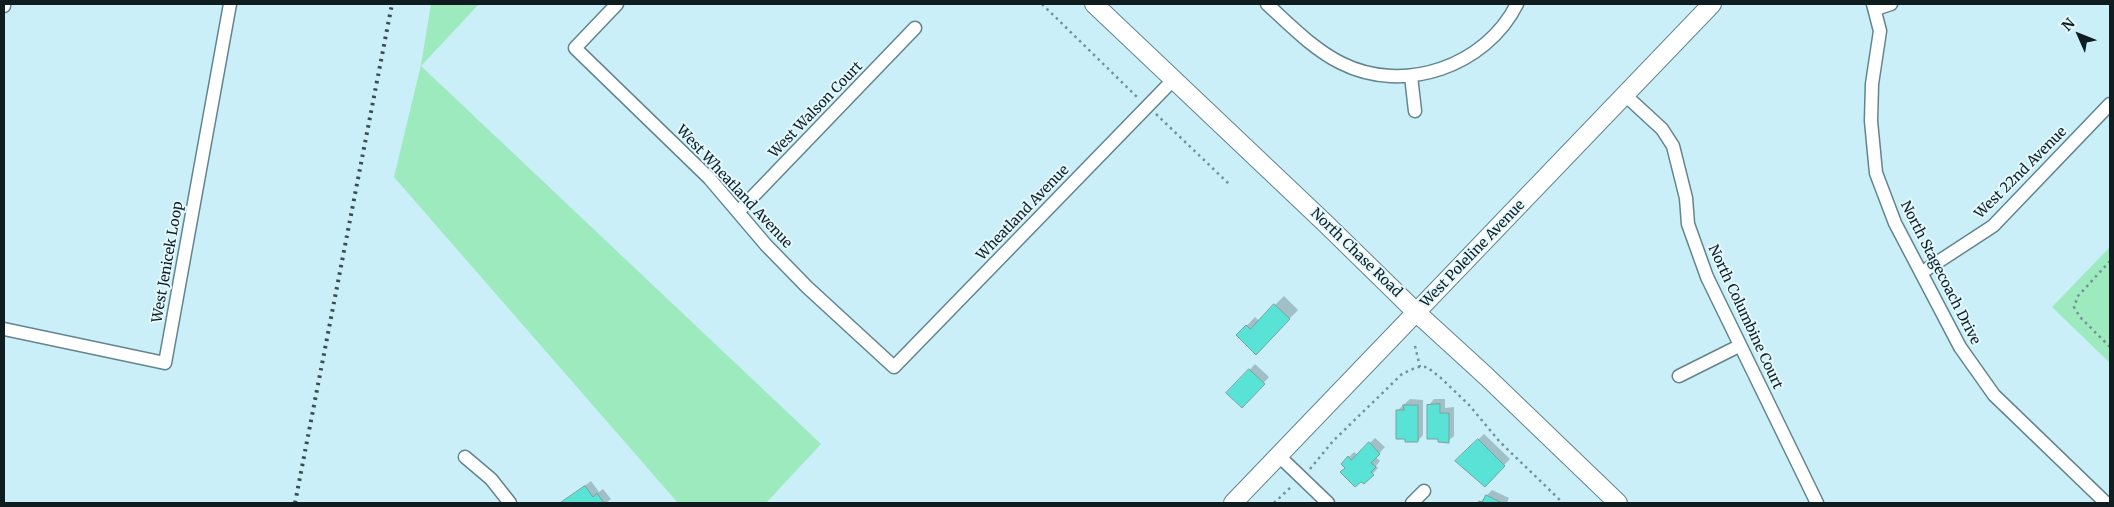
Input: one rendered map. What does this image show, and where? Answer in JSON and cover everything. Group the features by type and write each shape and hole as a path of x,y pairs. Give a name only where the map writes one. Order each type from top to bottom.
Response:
{"street":[{"name":"West Jenicek Loop","path":"4,329 165,363 230,4"},
{"name":"West Wheatland Avenue","path":"617,4 575,48 679,148 806,287 894,367"},
{"name":"North Chase Road","path":"1094,4 1618,503"},
{"path":"1267,4 1308,41 1325,54 1343,64 1374,74 1411,76 1446,67 1468,56 1490,39 1508,19 1517,4"},
{"name":"West Poleline Avenue","path":"1233,503 1712,4"},
{"path":"1875,6 1891,4"},
{"name":"North Stagecoach Drive","path":"1875,6 1880,32 1872,84 1871,122 1876,173 1896,223 1960,347 1994,395 2106,503"},
{"name":"West Walson Court","path":"738,212 914,28"},
{"path":"1411,76 1415,111"},
{"name":"Wheatland Avenue","path":"894,367 1174,79"},
{"name":"North Columbine Court","path":"1624,94 1662,129 1674,146 1684,190 1688,224 1706,277 1817,503"},
{"name":"West 22nd Avenue","path":"1921,273 1993,226 2110,104"},
{"path":"1679,376 1739,346"},
{"path":"1279,456 1328,503"},
{"path":"466,457 491,479 510,503"},
{"path":"1412,503 1424,492"}],"path":[{"path":"1042,4 1229,184"},
{"path":"2110,261 2078,296 2074,307 2080,317 2110,347"},
{"path":"1415,346 1420,367"},
{"path":"1274,503 1315,464 1333,441 1402,374 1420,367 1427,368 1442,379 1470,406 1499,441 1563,503"}],"green space":[{"path":"431,4 479,4 421,66 821,444 766,503 678,503 394,177 421,65"},
{"path":"2110,247 2110,363 2052,307"}],"building":[{"path":"1274,304 1290,319 1256,355 1236,335 1246,325 1250,329"},
{"path":"1249,369 1265,384 1242,408 1226,393"},
{"path":"1440,404 1440,413 1449,413 1449,443 1438,442 1438,439 1427,439 1427,405"},
{"path":"1403,405 1418,405 1418,442 1405,442 1405,439 1396,439 1396,410 1404,410"},
{"path":"1478,439 1505,466 1485,487 1455,461"},
{"path":"1369,442 1380,454 1371,463 1376,467 1371,472 1374,475 1364,484 1361,482 1355,487 1340,472 1345,468 1341,464 1348,456 1351,460"},
{"path":"585,486 593,497 597,493 604,503 560,503"},
{"path":"1486,495 1502,503 1478,503 1479,501 1482,502"}],"railway":[{"path":"295,503 392,4"}]}
